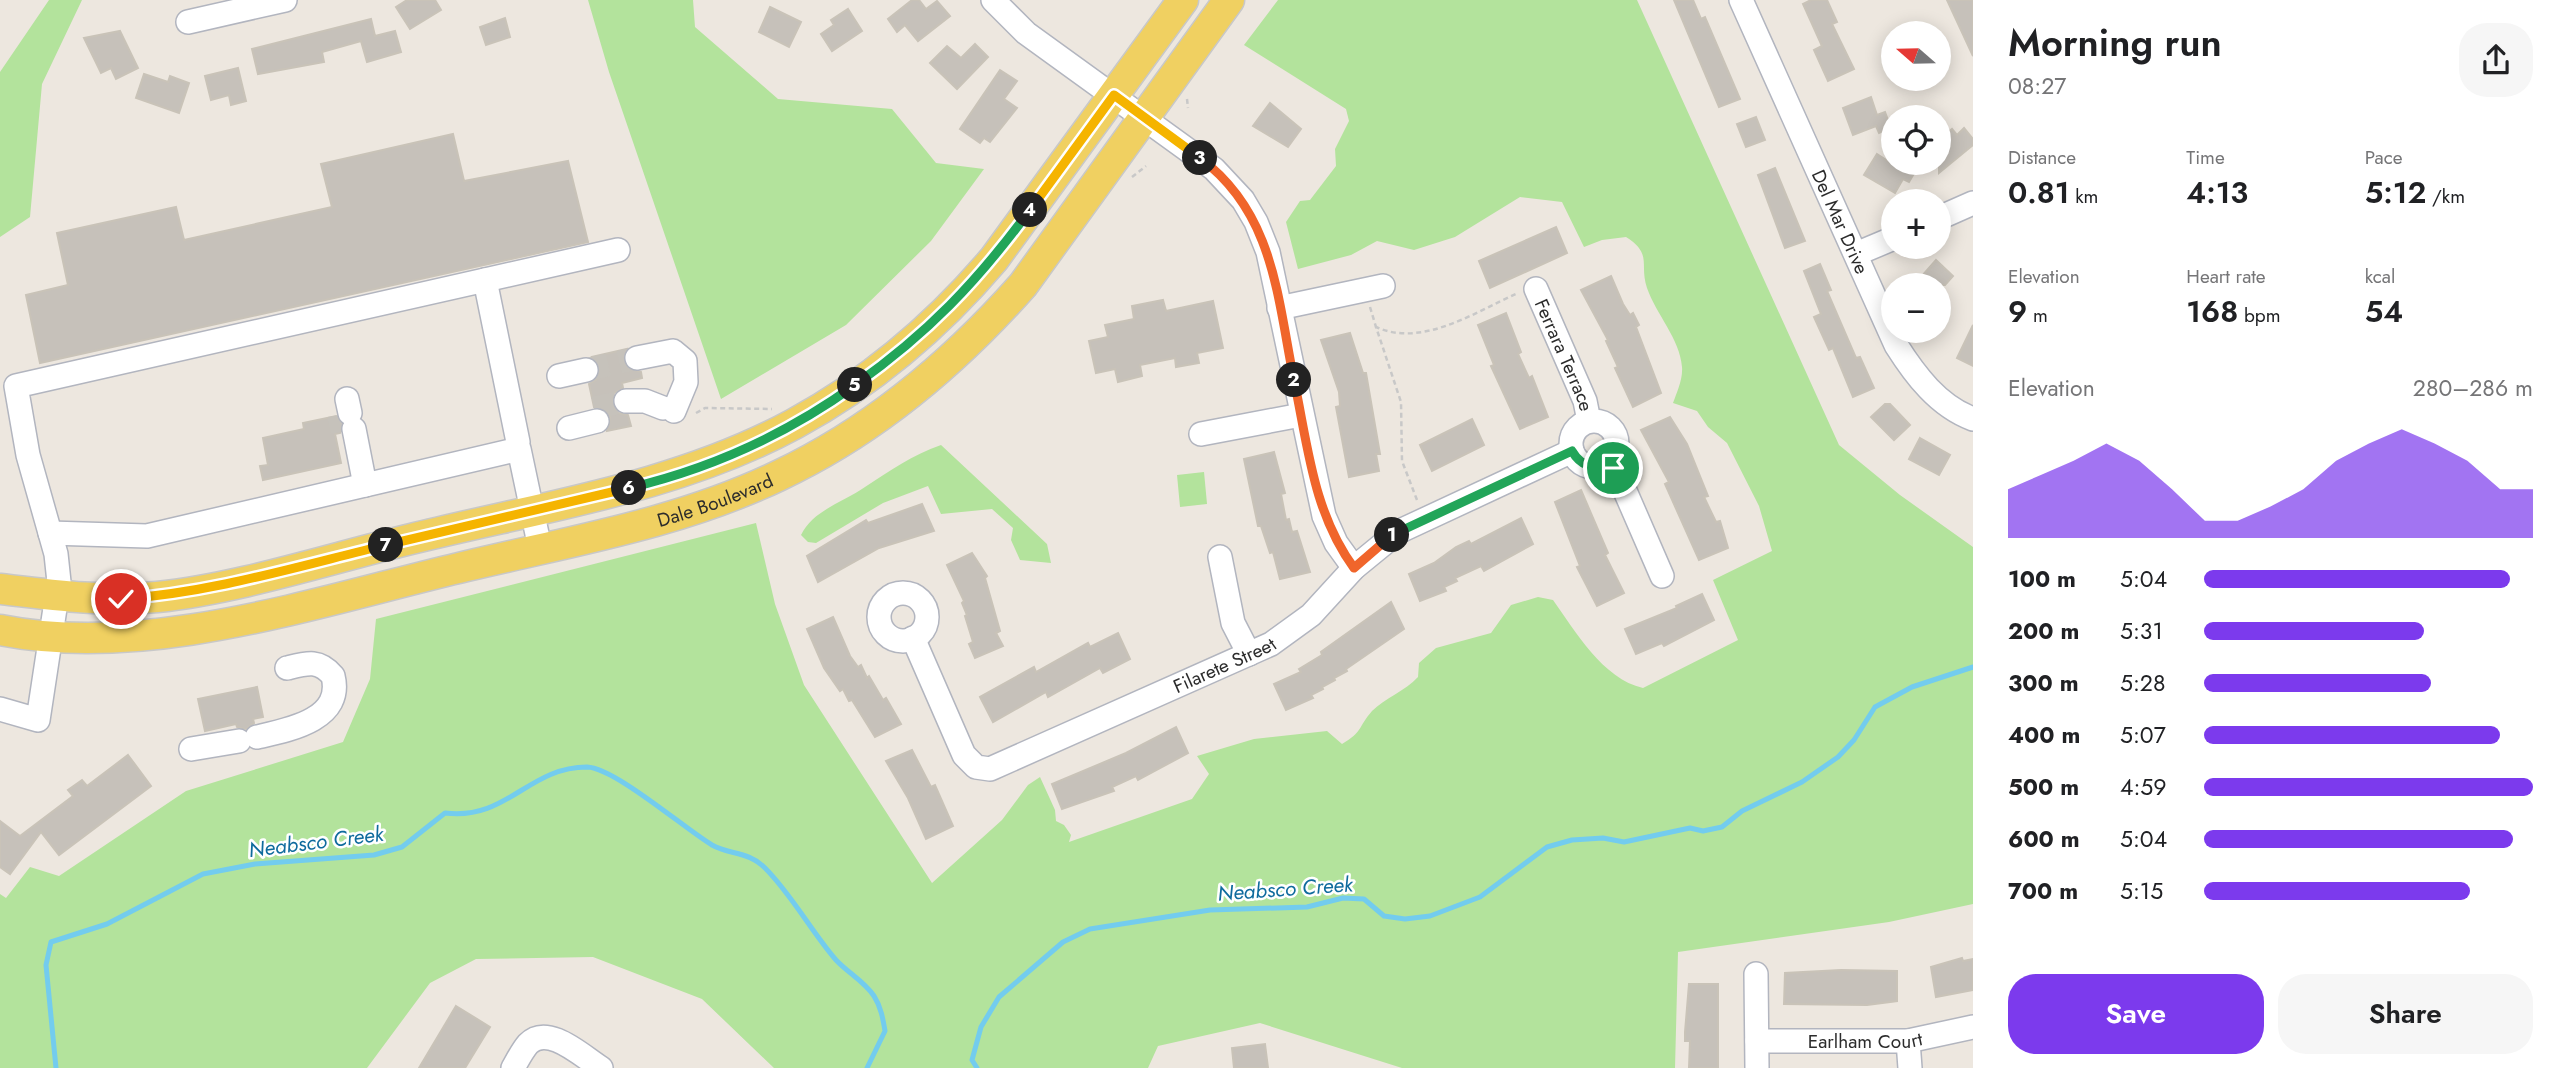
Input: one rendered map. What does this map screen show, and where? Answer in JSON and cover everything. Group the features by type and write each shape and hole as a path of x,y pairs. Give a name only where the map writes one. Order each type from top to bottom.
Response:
{"main road":[{"name":"Dale Boulevard","path":"0,589 57,596 121,599 160,597 245,580 652,482 701,466 795,424 851,388 931,326 964,294 994,259 1183,0"},
{"name":"Dale Boulevard","path":"0,630 51,637 116,638 212,626 616,531 729,498 800,465 877,419 953,358 1023,285 1229,0"}],"street":[{"path":"188,22 285,0"},
{"path":"993,0 1026,33 1214,169 1243,200 1268,251 1324,516 1336,543 1354,568"},
{"name":"Del Mar Drive","path":"1741,0 1896,345 1910,368 1948,407 1973,419"},
{"path":"1951,213 1973,203"},
{"path":"1856,254 1881,243"},
{"path":"0,709 38,720 57,596 58,572 28,455 16,386 618,250"},
{"path":"485,280 518,442"},
{"path":"1279,308 1383,286"},
{"name":"Ferrara Terrace","path":"1536,289 1587,407 1589,421"},
{"path":"637,358 673,351 685,361 684,412"},
{"path":"559,376 586,370"},
{"path":"345,415 360,486"},
{"path":"568,422 595,415"},
{"path":"1202,434 1301,415"},
{"name":"Ferrara Terrace","path":"1572,451 1574,433 1589,421 1605,423 1615,433 1617,446 1607,463"},
{"path":"50,533 147,536 519,449 540,548"},
{"path":"1572,451 1578,461 1588,466 1607,463 1619,477 1662,576"},
{"name":"Filarete Street","path":"913,638 964,755 980,769 1000,766 1249,654 1298,626 1382,542 1572,451"},
{"path":"1220,557 1233,623 1249,654"},
{"path":"191,749 248,739 305,724 323,712 333,696 333,676 322,665 310,662 287,668"},
{"path":"1756,974 1757,1068"},
{"name":"Earlham Court","path":"1757,1041 1908,1041 1973,1027"},
{"path":"513,1068 527,1045 545,1037 555,1039 601,1068"},
{"path":"1908,1041 1910,1068"}],"path":[{"path":"1376,327 1399,334 1426,331 1534,286 1536,289"},
{"path":"1374,320 1401,402 1404,467 1424,520"},
{"path":"684,412 705,408 772,409"}],"green space":[{"path":"49,0 82,0 42,84 30,217 0,237 0,72"},
{"path":"588,0 693,0 695,27 778,99 892,109 936,163 984,169 931,241 846,325 721,399 609,72"},
{"path":"1278,0 1637,0 1839,445 1900,495 1973,547 1973,904 1889,922 1678,952 1675,1068 1402,1068 1260,1023 1158,1046 1148,1068 774,1068 702,999 593,957 476,959 430,983 367,1068 0,1068 0,894 6,898 30,867 59,876 186,791 343,742 370,679 376,619 756,523 775,604 804,685 932,883 1002,820 1028,785 1040,777 1055,810 1056,821 1064,825 1071,835 1069,842 1192,799 1209,774 1197,756 1254,739 1327,731 1342,744 1357,733 1377,706 1418,677 1419,663 1436,648 1491,633 1511,605 1538,597 1553,600 1603,664 1615,675 1643,688 1738,640 1713,580 1772,551 1759,506 1727,443 1708,427 1697,411 1673,403 1682,376 1680,357 1647,288 1640,249 1626,237 1602,240 1584,247 1562,202 1520,197 1455,237 1414,250 1377,241 1351,255 1298,269 1286,222 1300,201 1310,200 1336,166 1335,149 1349,121 1346,109 1244,45"},
{"path":"941,445 1047,544 1051,563 1020,560 1011,540 1013,528 992,509 941,514 928,486 883,503 816,543 808,542 801,535 806,526 821,513 902,463"},
{"path":"1204,472 1207,504 1180,507 1177,475"}],"building":[{"path":"407,0 435,0 441,10 410,29 396,7"},
{"path":"912,0 919,0 926,9 937,1 950,16 918,41 905,25 897,32 888,19"},
{"path":"1674,0 1693,0 1701,19 1705,17 1740,99 1719,107"},
{"path":"1811,0 1827,0 1837,22 1832,24 1854,69 1828,81 1814,50 1822,46 1803,4"},
{"path":"1947,0 1973,0 1973,56"},
{"path":"770,7 801,22 789,47 759,32"},
{"path":"848,9 862,31 832,51 821,34 834,25 831,20"},
{"path":"505,18 510,37 486,45 480,27"},
{"path":"371,19 375,36 395,31 401,52 367,62 361,41 322,52 324,62 258,74 252,49"},
{"path":"120,31 138,68 116,79 111,68 101,73 84,38"},
{"path":"975,44 988,57 957,89 930,63 947,46 961,58"},
{"path":"238,68 246,101 231,105 229,95 211,100 205,76"},
{"path":"1000,70 1017,81 1004,99 1017,108 990,142 984,138 980,143 960,129"},
{"path":"144,74 168,82 170,76 189,83 179,113 136,98"},
{"path":"1871,97 1877,115 1881,114 1881,132 1876,126 1853,135 1843,108"},
{"path":"1270,103 1301,129 1288,147 1253,126"},
{"path":"1756,117 1765,140 1746,147 1737,124"},
{"path":"1964,128 1973,139 1973,145 1951,163 1951,130 1957,135"},
{"path":"453,134 464,181 568,161 588,242 40,363 26,295 68,285 57,233 176,207 184,240 332,207 321,164"},
{"path":"1877,154 1881,157 1881,175 1913,175 1909,182 1903,179 1897,189 1888,189 1864,175"},
{"path":"1775,168 1805,241 1785,248 1758,175"},
{"path":"1556,227 1567,253 1490,288 1479,261"},
{"path":"1936,260 1950,273 1925,273"},
{"path":"1820,264 1831,290 1827,291 1856,358 1860,357 1874,388 1853,397 1833,348 1829,350 1814,317 1821,314 1804,271"},
{"path":"1611,276 1623,304 1630,315 1633,313 1639,325 1636,327 1661,393 1633,407 1615,368 1618,367 1606,341 1608,340 1581,290"},
{"path":"1163,300 1166,311 1213,301 1223,348 1197,353 1199,363 1176,367 1175,358 1140,365 1142,376 1118,382 1115,369 1096,373 1089,341 1108,337 1105,325 1134,319 1132,306"},
{"path":"1506,313 1521,352 1518,354 1529,378 1532,376 1548,417 1520,429 1491,366 1494,365 1478,325"},
{"path":"1973,325 1973,366 1957,358"},
{"path":"1350,333 1363,373 1366,373 1380,454 1376,454 1379,471 1349,477 1336,407 1340,406 1339,392 1321,340"},
{"path":"627,349 623,360 626,367 641,372 642,378 622,383 623,388 614,393 612,402 618,413 628,415 631,426 607,431 610,417 601,408 594,407 589,384 596,380 600,368 592,357"},
{"path":"1885,404 1890,404 1910,425 1894,440 1871,417"},
{"path":"336,416 341,424 340,433 335,434 341,463 263,480 260,466 268,465 263,438 304,429 303,423"},
{"path":"1670,417 1687,444 1708,496 1704,497 1716,522 1720,521 1728,548 1699,560 1665,484 1669,482 1641,430"},
{"path":"1472,419 1484,445 1432,471 1420,445"},
{"path":"1920,438 1950,455 1939,475 1909,459"},
{"path":"1274,452 1285,493 1281,494 1286,520 1289,519 1292,532 1297,531 1310,572 1280,579 1273,552 1270,553 1261,526 1258,526 1244,459"},
{"path":"1581,490 1608,553 1605,555 1624,593 1597,606 1577,567 1580,566 1555,502"},
{"path":"922,504 934,531 879,548 818,582 807,556 866,520 868,523"},
{"path":"1521,518 1533,544 1484,571 1481,566 1455,578 1457,581 1444,587 1446,591 1420,601 1409,574 1434,563 1456,547 1469,541 1471,544"},
{"path":"972,553 987,576 985,578 1000,631 996,633 1003,646 975,658 969,644 973,642 962,603 964,601 947,565"},
{"path":"1702,594 1714,620 1664,646 1662,643 1636,654 1625,629 1677,608 1676,606"},
{"path":"1391,602 1404,629 1311,695 1313,698 1286,710 1274,684 1301,672 1299,669 1322,655 1321,652"},
{"path":"833,617 850,656 858,667 861,665 883,700 886,698 901,724 875,737 852,700 849,701 843,689 840,691 824,668 807,629"},
{"path":"1118,633 1130,659 1103,673 1100,668 1048,697 1046,692 993,722 980,697 1034,667 1036,672 1088,643 1090,647"},
{"path":"257,687 263,717 253,719 254,723 246,729 237,727 236,724 205,731 198,699"},
{"path":"1176,727 1188,753 1138,780 1136,776 1112,787 1114,791 1062,809 1052,784 1126,753"},
{"path":"912,750 931,787 935,785 953,826 926,839 908,798 886,761"},
{"path":"128,755 151,786 59,855 41,832 10,874 0,867 0,821 20,836 73,796 68,790 82,780 87,786"},
{"path":"1962,958 1963,961 1973,959 1973,990 1936,997 1931,967"},
{"path":"1897,971 1897,1001 1867,1005 1784,1004 1785,973"},
{"path":"1689,984 1718,984 1718,1068 1689,1068 1690,1041 1685,1041 1685,1032"},
{"path":"456,1006 490,1027 465,1068 419,1068"},
{"path":"1265,1044 1268,1068 1234,1068 1232,1048"}],"waterway":[{"name":"Neabsco Creek","path":"977,1068 972,1060 981,1027 999,997 1063,942 1090,929 1210,910 1307,907 1343,898 1364,899 1384,916 1405,919 1430,916 1480,897 1547,847 1572,840 1603,838 1624,842 1690,828 1703,831 1722,827 1742,811 1802,782 1838,757 1854,740 1875,707 1912,687 1973,667"},
{"name":"Neabsco Creek","path":"56,1068 46,965 51,942 107,924 203,874 255,864 374,855 402,847 445,813 485,809 549,775 567,769 587,767 615,777 712,845 746,856 765,868 836,960 866,986 876,1000 885,1031 867,1068"}],"tunnel":[{"path":"586,370 637,358"},
{"path":"594,408 626,401"},
{"path":"339,415 342,432"}],"route":[{"path":"121,599 160,597 245,580 652,482 738,451 795,424 885,364 964,294 994,259 1114,95 1214,169 1243,200 1256,222 1268,251 1324,516 1336,543 1354,568 1382,542 1398,532 1572,451 1583,464 1596,467 1607,463 1613,468"}]}
